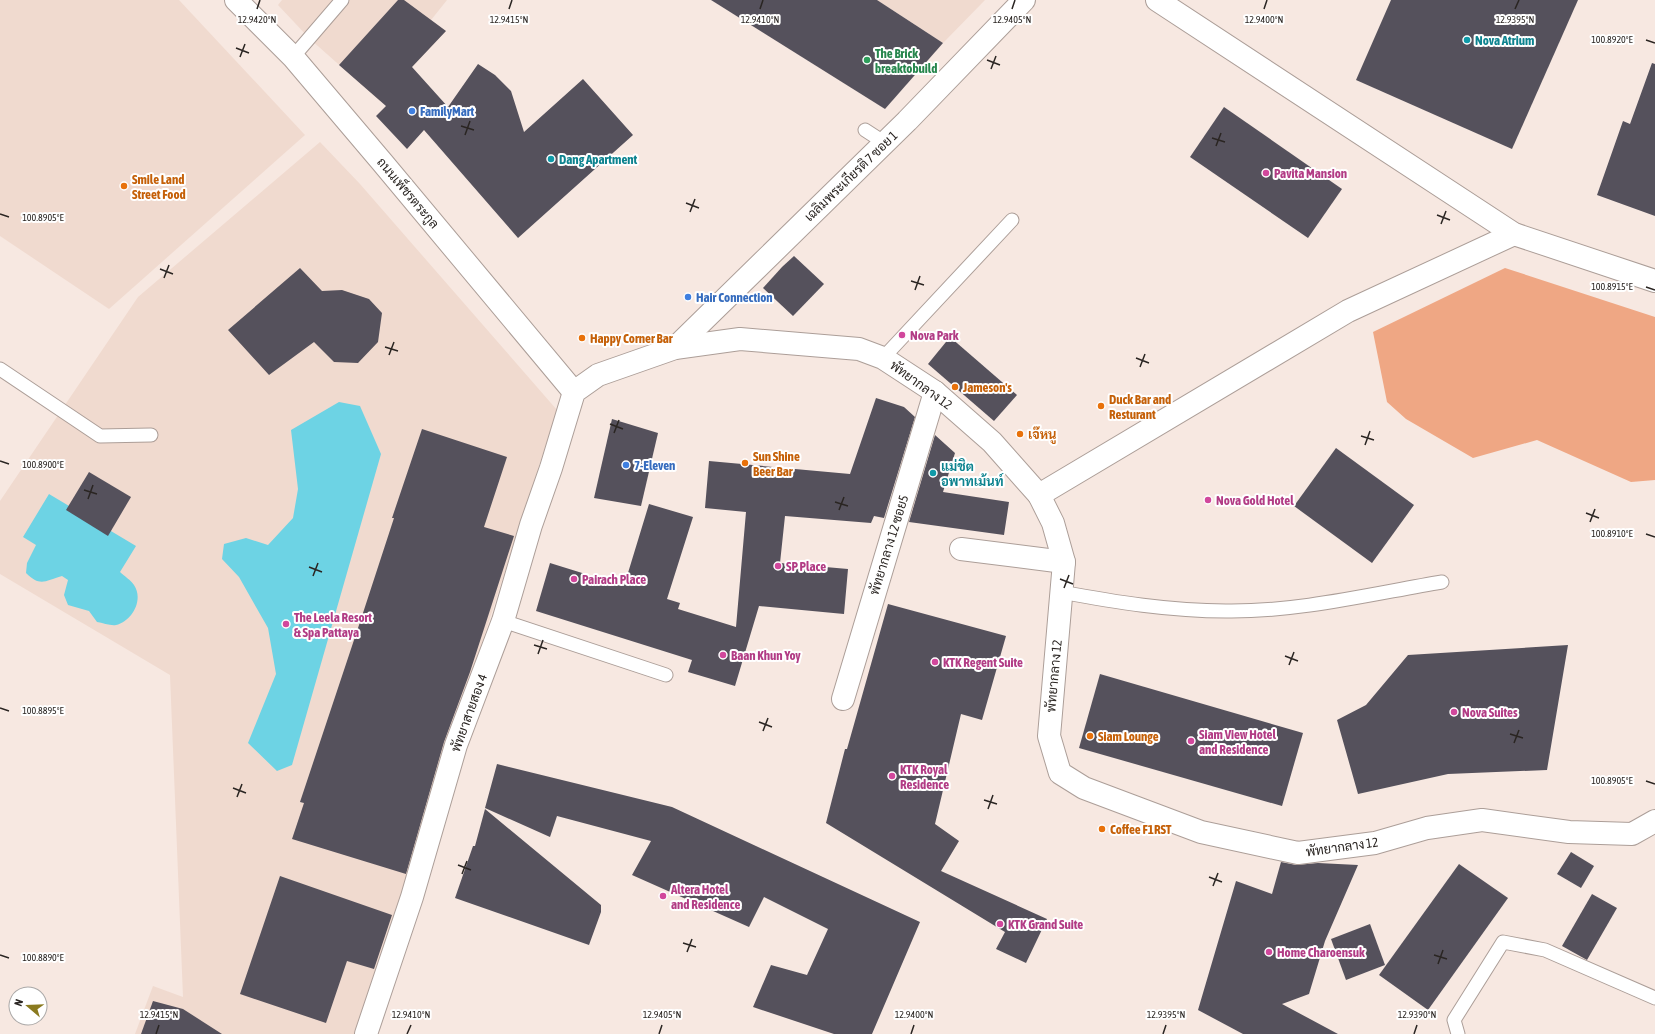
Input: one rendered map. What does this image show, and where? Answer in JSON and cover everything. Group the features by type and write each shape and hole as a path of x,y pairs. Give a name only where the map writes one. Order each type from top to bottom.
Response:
{"street":[{"name":"ถนนเพ็ชรตระกูล","path":"236,0 293,58 574,392"},
{"name":"เฉลิมพระเกียรติ 7 ซอย 1","path":"675,348 885,143 1024,0"},
{"path":"1157,0 1514,234 1655,281"},
{"path":"1039,495 1348,311 1514,234"},
{"name":"พัทยากลาง 12","path":"574,392 598,375 675,348 740,339 859,349 883,358 935,392 992,442 1039,495 1053,523 1064,562 1049,736 1060,774 1084,788 1201,832 1298,853 1375,844 1427,828 1482,820 1569,832 1632,834 1655,820"},
{"name":"พัทยาสายสอง 4","path":"366,1034 412,897 456,745 503,621 531,525 551,468 574,392"},
{"name":"พัทยากลาง 12 ซอย5","path":"843,699 935,392"},
{"path":"961,549 1064,562"}],"lane":[{"path":"293,58 342,0"},
{"path":"864,130 885,143"},
{"path":"883,358 1012,220"},
{"path":"0,369 100,436 151,435"},
{"path":"1061,592 1142,606 1226,611 1308,605 1442,582"},
{"path":"503,621 666,676"},
{"path":"1458,1034 1454,1020 1503,942 1546,950 1655,998"}],"shaded area":[{"name":"Smile Land Street Food","path":"0,0 179,0 305,135 109,309 0,236"},
{"path":"282,0 447,0 431,20 446,31 380,101 310,39 278,5"},
{"path":"877,0 985,0 943,43"},
{"name":"The Leela Resort & Spa Pattaya","path":"320,142 360,184 557,410 356,1034 135,1034 153,986 183,997 170,675 0,574 0,501 138,297"},
{"path":"1505,268 1655,317 1655,480 1631,482 1537,440 1473,458 1406,419 1387,402 1373,332"}],"water":[{"path":"339,402 360,406 381,454 292,765 277,771 248,743 276,674 268,628 239,577 222,559 224,544 246,538 268,545 293,518 298,489 291,430"},
{"path":"49,494 136,546 120,572 134,585 138,597 137,603 131,615 122,623 109,625 97,622 89,611 68,605 64,595 68,580 62,576 43,582 35,580 26,573 27,563 36,545 23,537"}],"building":[{"path":"398,0 404,0 446,31 412,67 448,107 478,64 495,75 511,91 524,132 583,79 633,135 518,238 424,130 407,149 376,116 386,106 339,65"},
{"name":"The Brick breaktobuild","path":"711,0 877,0 943,43 885,109"},
{"name":"Nova Atrium","path":"1391,0 1578,0 1512,149 1356,80"},
{"path":"1652,63 1655,64 1655,216 1597,195 1623,121 1630,124"},
{"name":"Pavita Mansion","path":"1224,107 1342,189 1308,238 1190,157"},
{"path":"794,256 824,284 793,316 763,288"},
{"path":"300,268 322,291 342,290 369,299 382,313 378,342 358,363 334,362 314,342 269,375 228,330"},
{"path":"950,337 1017,395 994,421 928,364"},
{"path":"876,398 904,407 915,417 884,518 874,516 871,523 785,516 780,563 848,569 844,614 759,606 735,686 688,672 692,660 536,611 550,563 624,586 649,504 693,517 667,599 680,603 678,609 736,627 746,512 705,508 709,461 850,474"},
{"name":"7-Eleven","path":"612,419 658,433 641,506 594,498"},
{"path":"422,429 507,457 484,527 514,536 470,672 444,742 406,874 292,839 304,803 300,802"},
{"name":"แม่ชิต อพาทเม้นท์","path":"935,435 955,453 943,492 1009,502 1004,535 909,522"},
{"path":"1336,448 1414,505 1372,563 1294,506"},
{"path":"89,472 131,497 108,536 66,510"},
{"path":"888,604 1006,636 982,720 961,714 935,824 959,841 941,871 1047,919 1026,963 996,949 1005,932 826,823 845,749 847,749"},
{"name":"Nova Suites","path":"1568,645 1547,770 1448,774 1358,794 1337,720 1366,705 1408,655"},
{"name":"Siam View Hotel and Residence","path":"1100,674 1303,733 1282,806 1079,748"},
{"path":"497,764 672,807 920,922 872,1034 834,1034 753,1007 771,965 807,975 828,929 764,897 749,927 632,875 651,841 557,816 550,837 485,808"},
{"path":"485,809 601,905 601,912 589,945 455,898 473,846 475,846"},
{"path":"1571,852 1594,866 1581,888 1557,874"},
{"name":"Home Charoensuk","path":"1281,862 1296,865 1318,863 1358,865 1325,941 1309,994 1282,1004 1338,1034 1243,1034 1198,1010 1236,881 1272,894"},
{"path":"1459,864 1508,898 1428,1010 1379,975"},
{"path":"280,876 392,915 374,969 347,961 326,1023 240,994"},
{"path":"1592,894 1617,908 1587,960 1562,946"},
{"path":"1370,924 1385,965 1346,980 1331,939"},
{"path":"153,1001 183,1009 222,1034 141,1034"}],"place":[{"name":"Nova Atrium","path":"1467,40"},
{"name":"The Brick breaktobuild","path":"867,60"},
{"name":"FamilyMart","path":"412,111"},
{"name":"Dang Apartment","path":"551,159"},
{"name":"Pavita Mansion","path":"1266,173"},
{"name":"Smile Land Street Food","path":"124,186"},
{"name":"Hair Connection","path":"688,297"},
{"name":"Nova Park","path":"902,335"},
{"name":"Happy Corner Bar","path":"582,338"},
{"name":"Jameson's","path":"955,387"},
{"name":"Duck Bar and Resturant","path":"1101,406"},
{"name":"เจ๊หนู","path":"1020,434"},
{"name":"Sun Shine Beer Bar","path":"745,463"},
{"name":"7-Eleven","path":"626,465"},
{"name":"แม่ชิต อพาทเม้นท์","path":"933,473"},
{"name":"Nova Gold Hotel","path":"1208,500"},
{"name":"SP Place","path":"778,566"},
{"name":"Pairach Place","path":"574,579"},
{"name":"The Leela Resort & Spa Pattaya","path":"286,624"},
{"name":"Baan Khun Yoy","path":"723,655"},
{"name":"KTK Regent Suite","path":"935,662"},
{"name":"Nova Suites","path":"1454,712"},
{"name":"Siam Lounge","path":"1090,736"},
{"name":"Siam View Hotel and Residence","path":"1191,741"},
{"name":"KTK Royal Residence","path":"892,776"},
{"name":"Coffee F1RST","path":"1102,829"},
{"name":"Altera Hotel and Residence","path":"663,896"},
{"name":"KTK Grand Suite","path":"1000,924"},
{"name":"Home Charoensuk","path":"1269,952"}]}
